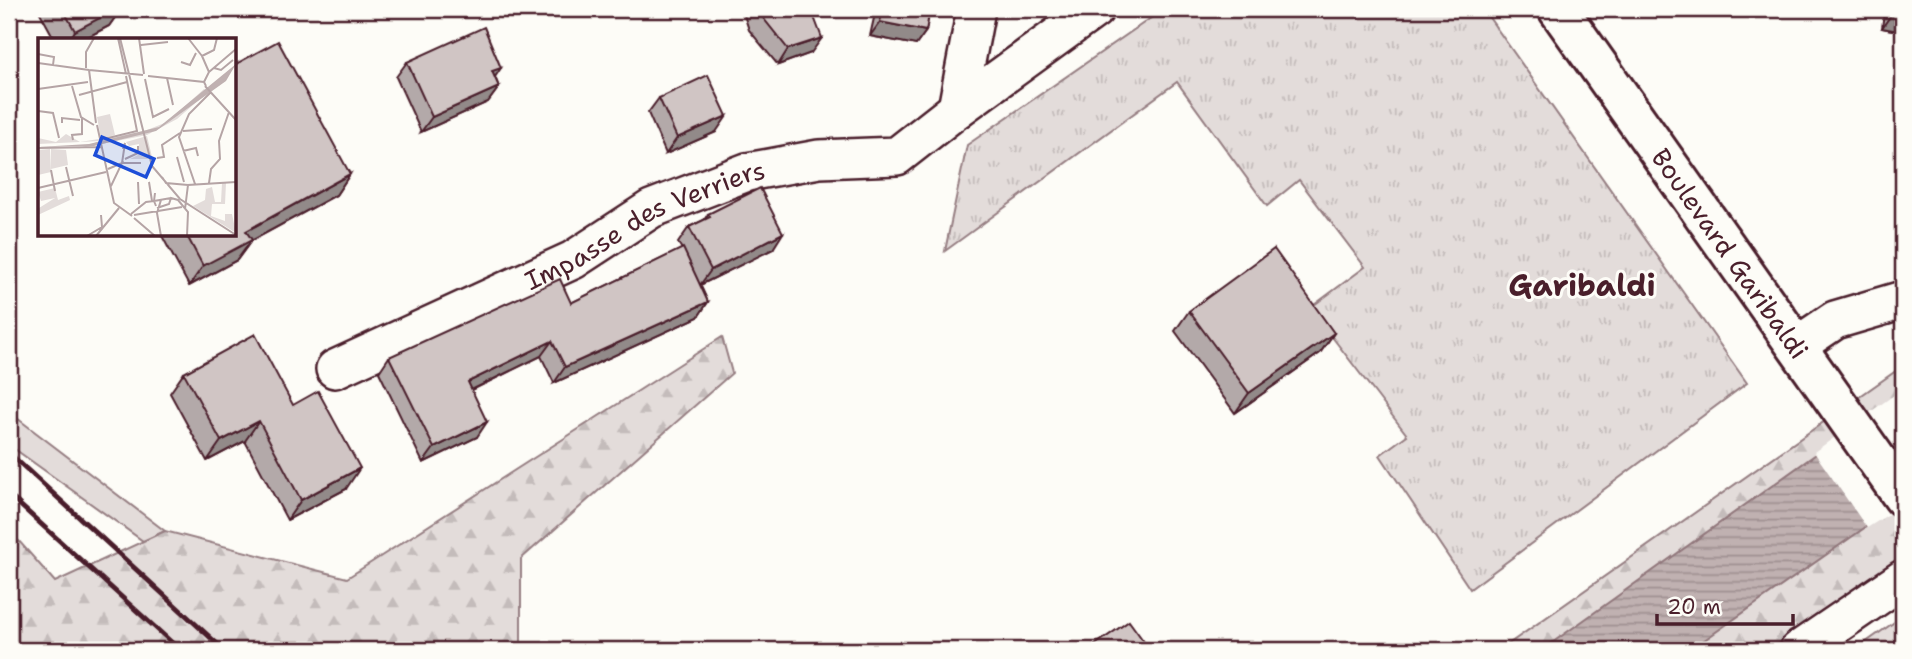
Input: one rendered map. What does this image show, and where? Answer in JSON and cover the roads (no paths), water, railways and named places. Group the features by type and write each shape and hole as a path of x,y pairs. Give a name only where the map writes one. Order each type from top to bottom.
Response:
{"main road":[{"name":"Boulevard Garibaldi","path":"1558,9 1903,497"}],"street":[{"path":"957,109 976,9"},
{"name":"Impasse des Verriers","path":"335,369 573,260 650,209 747,173 819,159 898,156 957,109 1096,9"},
{"path":"1798,345 1835,320 1903,300"},
{"path":"1799,650 1903,579"}],"railway":[{"path":"9,453 224,650"},
{"path":"9,495 180,650"}],"district":[{"name":"Garibaldi","path":"1582,285"}]}
